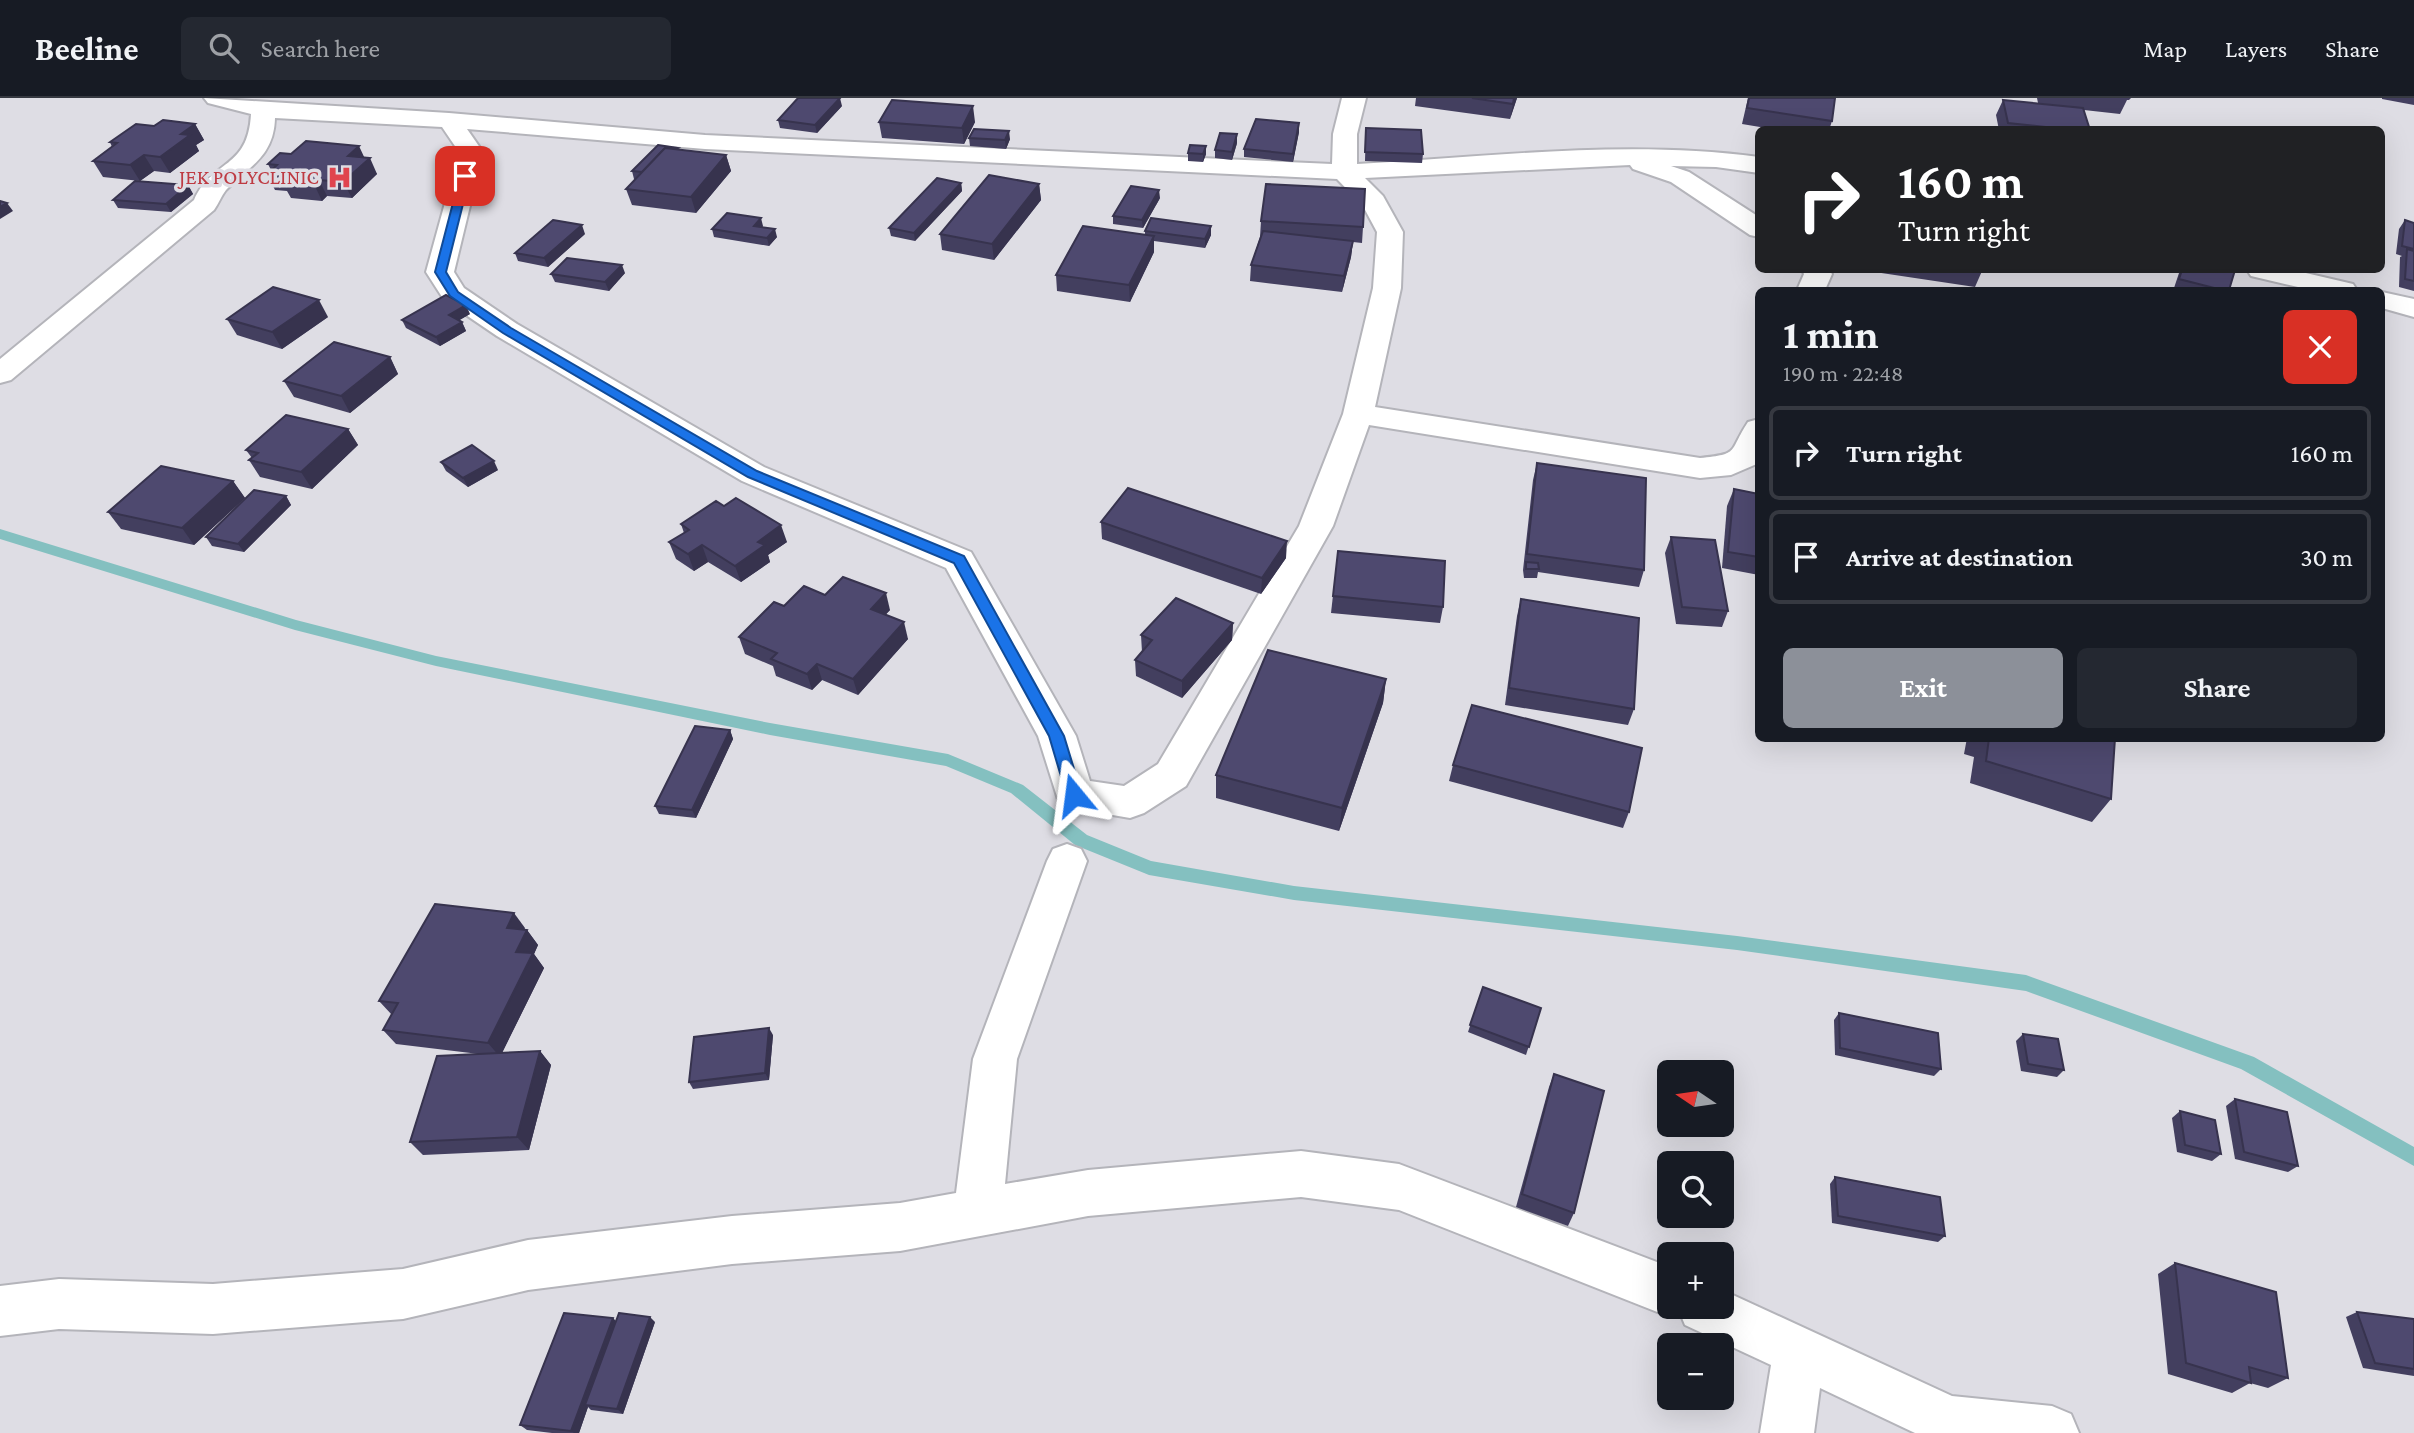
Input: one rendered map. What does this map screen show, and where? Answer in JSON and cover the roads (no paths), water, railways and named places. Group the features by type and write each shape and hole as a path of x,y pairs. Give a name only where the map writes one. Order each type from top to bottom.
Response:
{"street":[{"path":"216,98 262,110 449,120 705,142 1344,172 1620,157 1716,159 1755,164"},
{"path":"449,120 471,152 440,272 454,294 507,330 753,474 959,560 1056,736 1074,795 1130,802 1172,775 1317,526 1358,414 1387,288 1390,232 1374,202 1344,172 1345,134 1354,98"},
{"path":"0,374 205,204 208,191 243,164 260,140 262,110"},
{"path":"1620,157 1680,177 1755,226"},
{"path":"2273,273 2331,287"},
{"path":"2385,301 2414,308"},
{"path":"1358,414 1700,468 1731,465 1748,456 1755,439"},
{"path":"978,1214 995,1059 1067,862"},
{"path":"0,1311 59,1304 213,1309 403,1294 528,1265 732,1240 900,1227 1088,1193 1301,1174 1399,1186 1657,1287"},
{"path":"1730,1319 1799,1350 1954,1428 2052,1433"},
{"path":"1787,1433 1799,1350"}],"waterway":[{"path":"0,534 295,625 436,661 770,729 948,760 1017,789 1081,840 1149,868 1294,893 1737,943 2026,983 2247,1063 2414,1157"}],"place":[{"name":"JEK POLYCLINIC","path":"339,177"}]}
